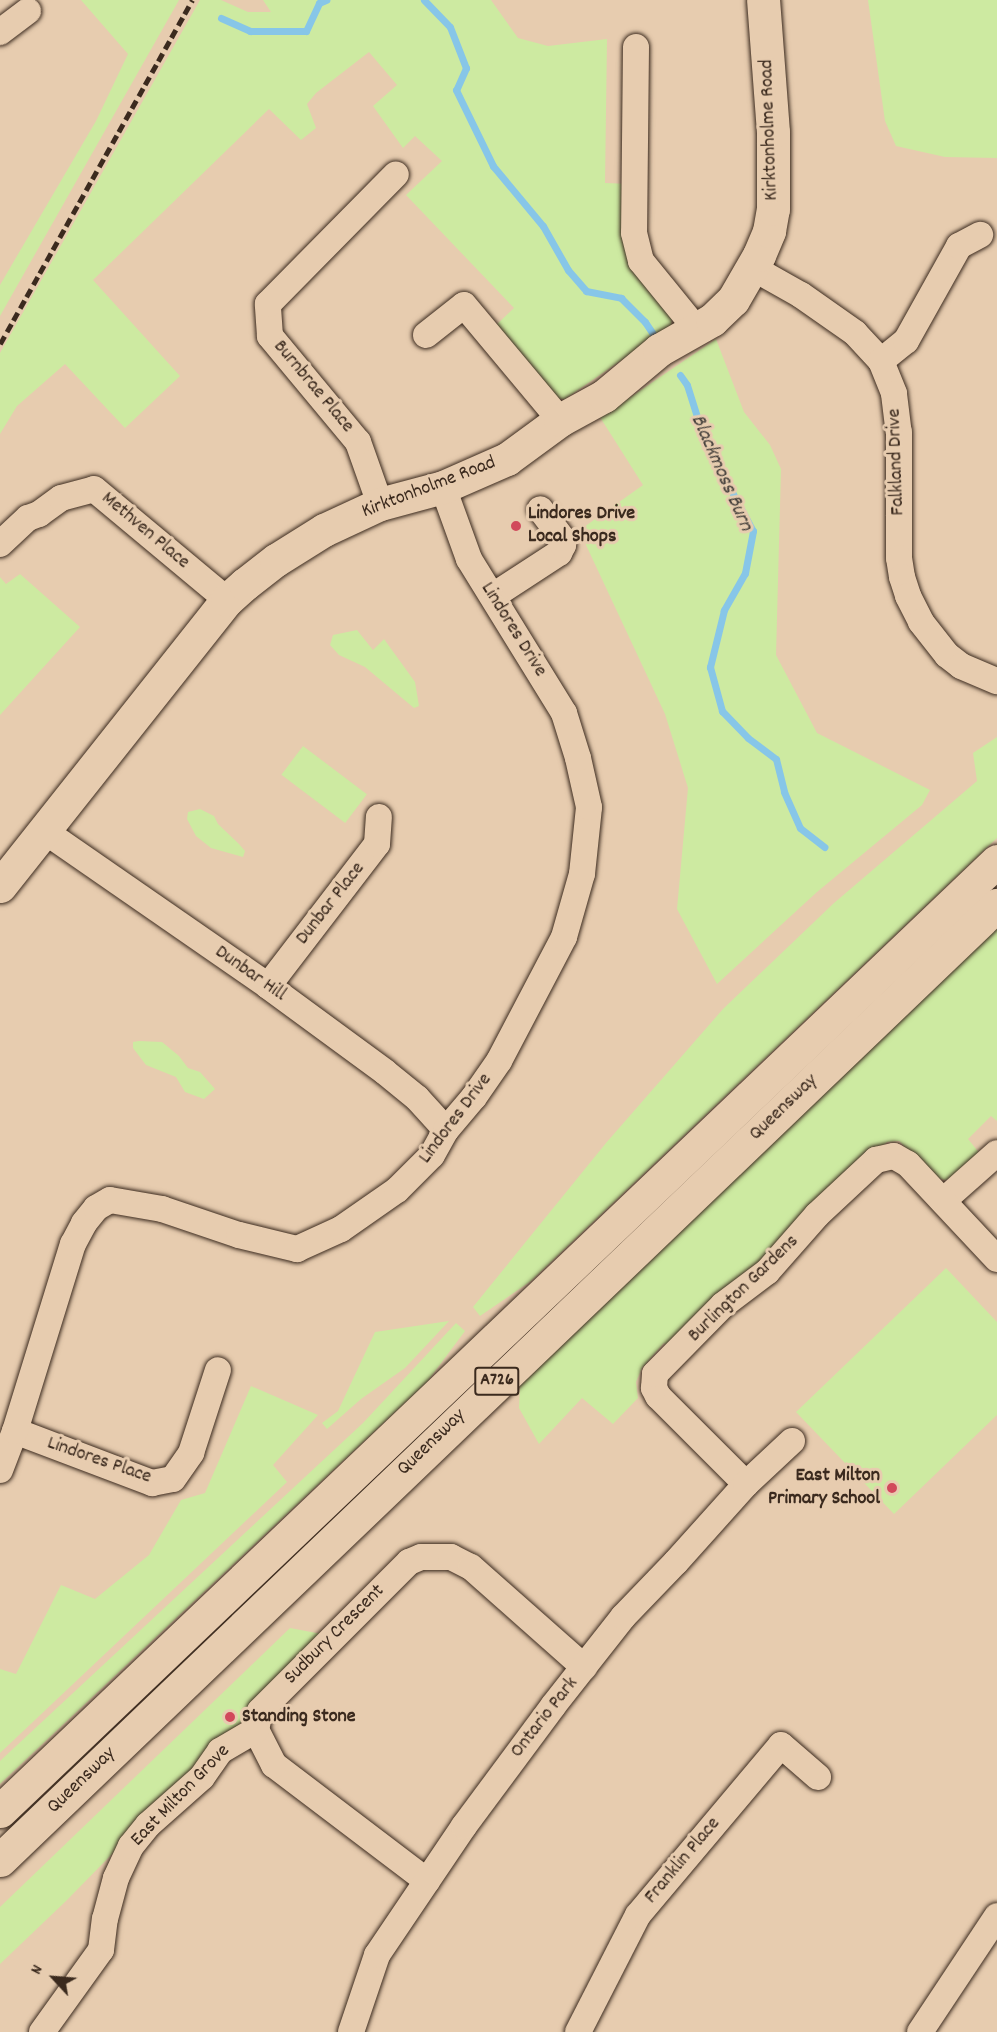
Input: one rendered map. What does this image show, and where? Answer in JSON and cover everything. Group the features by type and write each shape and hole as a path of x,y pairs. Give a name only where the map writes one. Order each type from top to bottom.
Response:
{"main road":[{"name":"Kirktonholme Road","path":"0,886 227,600 276,560 324,530 380,504 443,487 507,459 560,420 604,396 659,350 697,330 733,300 753,268 769,231 774,187 763,0"},
{"name":"Queensway","path":"0,1811 997,861"},
{"name":"Queensway","path":"0,1860 997,904"}],"street":[{"path":"0,32 28,11"},
{"path":"636,47 633,188 636,242 641,261 697,330"},
{"name":"Burnbrae Place","path":"380,504 358,442 270,336 268,304 396,174"},
{"path":"880,361 906,340 959,246 980,235"},
{"name":"Falkland Drive","path":"753,268 801,295 855,333 880,361 894,394 899,432 899,558 908,596 921,622 947,655 961,666 997,681"},
{"path":"426,335 464,305 560,420"},
{"name":"Lindores Drive","path":"0,1470 15,1431 74,1244 84,1223 96,1208 110,1200 162,1209 239,1235 297,1249 341,1229 397,1190 432,1155 446,1130 474,1097 499,1061 564,937 582,874 589,807 578,758 564,713 469,559 443,487"},
{"name":"Methven Place","path":"0,544 28,518 39,514 61,498 94,489 227,600"},
{"path":"493,596 559,553 563,545 562,538 540,509"},
{"name":"Dunbar Place","path":"268,986 377,844 379,817"},
{"name":"Dunbar Hill","path":"43,830 268,986 417,1098 446,1130"},
{"path":"943,1201 997,1153"},
{"name":"Burlington Gardens","path":"746,1484 658,1396 654,1388 655,1374 723,1305 767,1272 817,1215 876,1161 894,1156 908,1164 997,1258"},
{"name":"Lindores Place","path":"15,1431 152,1483 173,1479 191,1453 218,1370"},
{"name":"Ontario Park","path":"351,2032 377,1955 471,1816 623,1617 676,1563 746,1484 792,1441"},
{"name":"Sudbury Crescent","path":"256,1730 260,1712 275,1695 409,1562 421,1557 451,1557 471,1567 584,1667"},
{"path":"256,1730 274,1765 427,1881"},
{"name":"East Milton Grove","path":"42,2032 101,1950 105,1918 116,1878 131,1846 148,1825 202,1778 220,1751 256,1730"},
{"name":"Franklin Place","path":"578,2032 638,1915 781,1745 818,1777"},
{"path":"920,2032 997,1916"}],"green space":[{"path":"81,0 179,0 0,316 0,285 96,121 128,54"},
{"path":"200,0 221,0 248,12 271,12 263,0 491,0 518,38 548,46 607,39 605,183 630,184 629,245 634,273 672,317 671,326 565,399 551,399 493,328 514,308 406,195 442,161 415,136 403,148 373,106 397,85 369,52 316,93 307,104 316,128 301,140 269,109 93,280 180,376 125,428 65,364 17,406 0,434 0,353"},
{"path":"868,0 997,0 997,158 945,157 896,146 885,121"},
{"path":"716,339 744,412 770,445 781,469 776,655 817,733 930,790 922,805 817,892 717,984 677,909 688,788 665,714 586,545 584,527 643,485 598,414 616,407"},
{"path":"20,574 80,627 0,715 0,577 6,584"},
{"path":"357,630 373,650 384,639 415,682 419,706 414,708 365,667 339,655 330,645 333,635"},
{"path":"997,737 997,838 531,1281 480,1316 473,1307 606,1143 723,1009 834,903 977,781 973,753"},
{"path":"303,746 367,794 345,823 281,775"},
{"path":"200,809 214,816 218,824 245,851 243,857 211,848 196,836 187,819 188,812"},
{"path":"997,924 997,1121 991,1116 968,1139 981,1155 956,1178 945,1180 936,1178 899,1141 887,1142 669,1348 664,1343 642,1368 636,1382 638,1398 613,1424 582,1398 539,1444 519,1408 520,1384"},
{"path":"133,1042 162,1042 179,1056 188,1068 200,1072 215,1089 204,1099 185,1092 176,1077 146,1065 133,1048"},
{"path":"946,1268 997,1322 997,1415 894,1514 796,1412"},
{"path":"449,1321 405,1368 361,1399 327,1429 322,1423 338,1411 375,1332"},
{"path":"456,1323 465,1331 427,1382 0,1784 0,1761 363,1423"},
{"path":"251,1386 318,1415 273,1465 287,1482 0,1753 0,1669 16,1674 61,1585 95,1599 149,1555 181,1500 205,1493"},
{"path":"290,1628 327,1635 66,1901 0,1964 0,1907"}],"waterway":[{"name":"Blackmoss Burn","path":"221,18 250,31 306,31 319,3 326,0"},
{"name":"Blackmoss Burn","path":"424,0 450,27 466,68 456,90 493,166 543,226 568,270 586,291 621,298 645,322 657,340"},
{"name":"Blackmoss Burn","path":"680,375 687,385 705,442 753,531 745,573 724,610 710,667 722,711 748,738 776,759 784,792 800,828 824,847"}],"railway":[{"path":"0,344 192,0"}],"place":[{"name":"Lindores Drive Local Shops","path":"516,526"},
{"name":"East Milton Primary School","path":"892,1488"},
{"name":"Standing Stone","path":"230,1717"}]}
